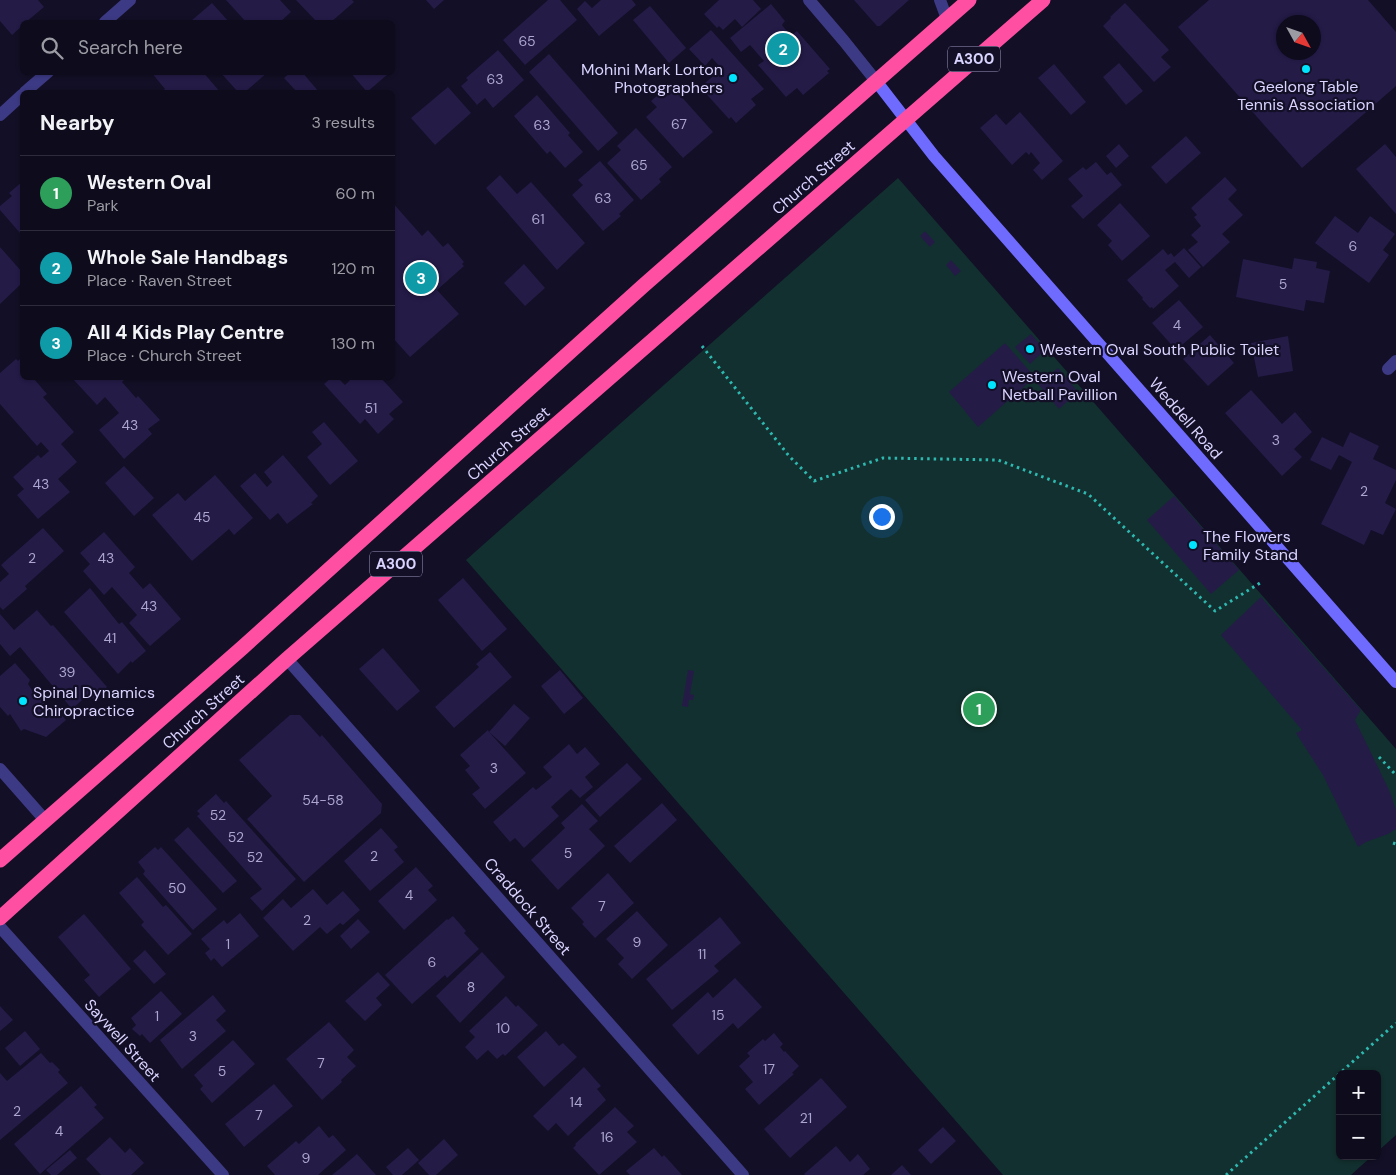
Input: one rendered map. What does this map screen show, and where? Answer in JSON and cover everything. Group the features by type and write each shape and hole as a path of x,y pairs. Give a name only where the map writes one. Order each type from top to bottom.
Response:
{"highway":[{"name":"Church Street","path":"0,860 242,648 643,286 969,0"},
{"name":"Church Street","path":"0,918 288,659 1043,0"}],"street":[{"path":"107,20 130,0"},
{"path":"809,0 876,81"},
{"path":"940,0 947,19"},
{"path":"27,90 45,75"},
{"name":"Weddell Road","path":"876,81 934,156 1396,682"},
{"path":"0,115 20,97"},
{"name":"Craddock Street","path":"288,659 743,1175"},
{"path":"0,769 45,820"},
{"name":"Saywell Street","path":"0,927 223,1175"}],"path":[{"path":"702,346 789,456 814,481 883,458 998,460 1088,494 1215,611 1260,583"},
{"path":"1380,757 1396,775"},
{"path":"1226,1175 1396,1023"}],"green space":[{"path":"898,178 1396,749 1396,1135 1381,1148 1381,1070 1336,1070 1336,1160 1368,1160 1351,1175 1003,1175 466,560"}],"building":[{"path":"0,0 38,0 44,7 28,20 20,20 20,28 12,35 0,21"},
{"path":"226,0 280,0 291,12 282,20 244,20"},
{"path":"296,0 352,0 354,2 333,20 315,20"},
{"path":"426,0 444,0 434,9"},
{"path":"548,0 560,0 577,20 525,65 503,40"},
{"path":"601,0 632,0 636,5 599,36 577,9 585,1 592,8"},
{"path":"719,0 753,0 761,9 742,27 735,19 723,30 719,26 717,28 704,14"},
{"path":"854,0 909,0 880,26 877,26"},
{"name":"Geelong Table Tennis Association","path":"1209,0 1368,0 1396,32 1396,86 1302,168 1178,27"},
{"path":"212,3 227,20 192,20"},
{"path":"1125,3 1169,50 1161,57 1171,67 1154,82 1103,26"},
{"path":"771,4 785,21 782,25 791,36 797,31 830,69 827,71 829,73 803,95 797,88 786,97 758,65 764,61 750,45 741,52 730,38"},
{"path":"650,6 686,48 669,63 633,20"},
{"name":"Mohini Mark Lorton Photographers","path":"711,30 764,89 751,99 756,105 736,123 731,117 729,119 700,87 722,69 712,58 705,66 689,49"},
{"path":"498,50 524,80 493,108 485,98 477,105 461,86 468,80 466,78"},
{"path":"549,54 618,133 598,151 529,72"},
{"path":"1119,63 1143,91 1126,105 1103,77"},
{"path":"1054,64 1086,102 1071,115 1038,78"},
{"path":"153,75 206,75 218,90 164,90 165,89"},
{"path":"223,75 265,75 247,90 236,90"},
{"path":"288,75 305,75 317,90 295,90 284,78"},
{"path":"353,75 387,75 369,90 365,90"},
{"path":"670,84 713,132 683,158 646,117 657,107 651,101"},
{"path":"448,87 471,113 435,145 411,118"},
{"path":"537,95 570,133 568,135 583,152 565,168 550,151 547,154 514,116"},
{"path":"1020,112 1063,161 1042,180 1033,170 1040,163 1031,152 1029,155 1026,152 1012,165 980,128 996,114 1006,125"},
{"path":"636,128 672,167 659,179 661,182 641,200 607,163 621,150 617,146"},
{"path":"1186,136 1201,153 1166,184 1151,167"},
{"path":"1119,144 1129,156 1116,168 1106,156"},
{"path":"1385,144 1396,157 1396,214 1356,169"},
{"path":"600,161 634,200 619,214 621,216 603,231 572,195 583,185 578,180"},
{"path":"1096,162 1107,175 1111,172 1122,185 1083,219 1071,206 1083,196 1068,179 1083,167 1086,170"},
{"path":"500,175 517,194 531,182 585,243 557,270 486,188"},
{"path":"1225,177 1237,190 1228,199 1243,215 1222,234 1230,242 1203,267 1188,250 1198,242 1191,235 1201,226 1194,217 1197,215 1191,208"},
{"path":"20,184 20,233 0,210 0,206 12,196 9,193"},
{"path":"1120,203 1150,236 1122,261 1108,245 1112,241 1097,225"},
{"path":"395,205 422,236 428,230 443,247 448,243 464,262 462,264 464,266 437,290 459,314 410,357 395,340"},
{"path":"1335,216 1358,233 1370,216 1395,234 1383,250 1389,255 1369,283 1315,243"},
{"path":"925,231 935,242 930,247 920,236"},
{"path":"0,247 20,270 20,285 0,304"},
{"path":"1184,248 1201,267 1189,278 1175,262 1165,270 1179,286 1153,309 1152,307 1150,308 1127,280 1163,249 1168,255 1171,253 1174,257"},
{"path":"1294,258 1317,262 1316,268 1330,271 1324,303 1306,300 1304,311 1236,297 1243,259 1292,269"},
{"path":"951,260 961,271 955,276 946,265"},
{"path":"524,264 545,288 525,306 504,283"},
{"path":"1179,300 1203,327 1176,350 1152,323"},
{"name":"Western Oval South Public Toilet","path":"1031,334 1045,350 1030,364 1015,347"},
{"path":"1210,335 1234,363 1208,386 1183,359"},
{"path":"1288,336 1293,371 1258,377 1251,343"},
{"name":"Western Oval Netball Pavillion","path":"1005,343 1035,377 978,427 949,392"},
{"path":"16,359 18,361 20,359 20,380 35,380 47,394 43,397 74,432 61,444 77,462 58,479 70,492 38,519 17,495 24,489 13,477 38,455 41,458 49,451 41,442 37,446 0,404 0,373"},
{"path":"1058,368 1078,392 1059,409 1038,384"},
{"path":"74,380 124,380 122,382 136,398 138,396 160,420 148,429 152,434 124,459 99,430 119,413 105,397 97,405"},
{"path":"329,380 340,380 345,385 350,380 383,380 403,402 389,414 394,419 378,434 365,419 360,424 324,384"},
{"path":"1251,390 1282,424 1295,412 1312,432 1294,449 1302,457 1282,476 1225,413"},
{"path":"324,422 358,461 330,485 307,457 322,444 312,432"},
{"path":"1350,432 1379,446 1373,459 1396,470 1396,480 1385,503 1396,509 1383,535 1371,530 1364,545 1321,524 1352,462 1339,455 1331,470 1310,460 1322,437 1343,447"},
{"path":"283,455 318,496 311,503 313,504 287,524 278,513 270,520 240,486 255,473 267,487 272,482 264,472"},
{"path":"124,466 154,498 134,516 105,483"},
{"path":"215,475 253,518 234,535 229,529 192,561 152,515 178,493 185,501"},
{"name":"The Flowers Family Stand","path":"1174,496 1239,570 1211,594 1147,520"},
{"path":"43,528 64,551 25,586 27,589 3,610 0,607 0,582 9,574 1,565"},
{"path":"104,532 135,567 129,573 143,589 150,583 181,619 150,646 129,623 137,615 112,587 104,595 83,571 90,564 80,553"},
{"path":"463,578 507,629 482,651 438,600"},
{"path":"90,588 119,624 122,622 146,651 132,663 131,661 118,674 64,612"},
{"path":"1261,597 1361,710 1355,720 1390,792 1396,810 1396,829 1388,834 1358,847 1323,775 1296,733 1302,730 1221,635"},
{"path":"37,610 51,626 53,625 107,687 93,699 89,694 72,709 20,647 10,656 0,644 0,614 14,630"},
{"path":"383,648 420,691 397,711 359,669"},
{"path":"490,652 512,677 454,728 435,707 479,667 476,664"},
{"name":"Spinal Dynamics Chiropractice","path":"15,663 30,680 28,684 36,696 40,692 47,700 44,703 50,710 54,706 66,720 46,737 24,729 21,731 10,714 8,716 0,707 0,676"},
{"path":"560,670 583,698 564,714 541,686"},
{"path":"688,670 694,671 690,694 694,695 693,700 689,700 688,707 682,706"},
{"path":"514,704 530,718 505,746 489,732"},
{"path":"290,715 300,715 320,737 322,735 382,804 381,813 304,882 247,819 272,796 239,760"},
{"path":"488,730 526,773 485,809 472,794 480,788 465,770 470,766 460,755"},
{"path":"569,744 577,754 585,747 600,764 585,777 593,787 580,798 571,789 551,807 559,816 524,848 515,838 510,842 493,822 533,787 536,790 552,777 543,767"},
{"path":"627,763 642,779 600,817 585,800"},
{"path":"216,794 224,803 226,801 296,879 262,911 250,898 262,889 197,816 200,814 197,811"},
{"path":"662,803 677,820 630,863 614,846"},
{"path":"582,804 598,821 589,829 605,846 558,890 531,860 565,828 561,823"},
{"path":"188,827 237,881 223,893 174,840"},
{"path":"381,828 398,847 394,850 404,862 370,891 344,861"},
{"path":"155,847 158,850 161,847 217,909 193,930 143,874 145,871 138,862"},
{"path":"416,867 433,886 428,890 437,900 404,930 378,901"},
{"path":"608,873 634,903 595,938 571,908"},
{"path":"137,877 163,907 166,905 192,934 168,955 141,925 144,922 119,893"},
{"path":"313,889 327,905 343,891 360,910 343,925 340,923 327,934 320,927 293,951 263,918 283,899 291,908"},
{"path":"637,911 668,945 632,979 618,964 624,958 606,939"},
{"path":"240,913 259,936 222,967 214,958 211,961 205,953 210,949 201,939 224,920 227,924"},
{"path":"84,914 131,969 99,997 84,980 90,975 58,937"},
{"path":"453,916 466,931 464,933 479,949 447,978 445,975 412,1004 385,975 447,919"},
{"path":"720,917 741,943 714,966 719,971 672,1010 646,979"},
{"path":"358,919 370,932 351,949 340,936"},
{"path":"145,950 166,974 154,984 133,961"},
{"path":"482,952 505,977 460,1023 436,996"},
{"path":"378,972 390,985 376,998 382,1005 365,1021 345,1001"},
{"path":"735,978 762,1007 738,1029 733,1023 698,1055 672,1025 708,992 713,998"},
{"path":"161,991 182,1014 150,1043 142,1034 140,1036 132,1029 136,1025 131,1018"},
{"path":"213,995 226,1011 216,1020 226,1031 182,1069 160,1040"},
{"path":"506,996 538,1025 505,1056 503,1054 497,1059 488,1050 477,1060 465,1047 475,1037 469,1031"},
{"path":"0,1006 13,1020 0,1031"},
{"path":"329,1022 354,1050 347,1057 356,1066 322,1100 286,1059"},
{"path":"25,1031 40,1049 20,1066 5,1048"},
{"path":"546,1031 559,1046 563,1043 577,1057 544,1087 517,1057"},
{"path":"774,1033 783,1044 780,1047 799,1066 792,1073 794,1074 759,1105 745,1089 753,1082 739,1066 750,1056 747,1053 763,1039 765,1041"},
{"path":"233,1040 255,1064 212,1103 200,1089 203,1086 194,1075"},
{"path":"41,1053 60,1070 58,1072 68,1083 0,1140 0,1073 7,1081"},
{"path":"584,1067 601,1086 597,1089 606,1100 568,1136 556,1123 548,1131 533,1116"},
{"path":"821,1078 847,1107 790,1158 764,1129"},
{"path":"274,1084 293,1106 244,1147 225,1124"},
{"path":"81,1086 97,1105 94,1107 104,1118 40,1174 14,1144"},
{"path":"615,1107 634,1126 627,1132 637,1142 599,1175 573,1148"},
{"path":"319,1126 329,1138 333,1135 346,1150 318,1175 275,1175 267,1166 296,1141 299,1144"},
{"path":"943,1127 956,1141 931,1164 918,1150"},
{"path":"110,1137 125,1153 130,1148 144,1163 131,1175 101,1175 86,1159"},
{"path":"444,1139 458,1155 436,1175 429,1175 418,1163"},
{"path":"836,1146 850,1162 858,1154 870,1169 863,1175 804,1174"},
{"path":"408,1148 419,1160 402,1175 393,1175 386,1167"},
{"path":"654,1148 662,1157 664,1155 682,1175 630,1175 626,1171"},
{"path":"70,1150 77,1158 57,1175 51,1175 46,1170"},
{"path":"357,1154 376,1175 332,1175 342,1167"},
{"path":"902,1165 911,1175 891,1175"}],"place":[{"name":"Whole Sale Handbags","path":"783,49"},
{"name":"Geelong Table Tennis Association","path":"1306,69"},
{"name":"Mohini Mark Lorton Photographers","path":"733,78"},
{"name":"All 4 Kids Play Centre","path":"421,278"},
{"name":"Western Oval South Public Toilet","path":"1030,349"},
{"name":"Western Oval Netball Pavillion","path":"992,385"},
{"name":"The Flowers Family Stand","path":"1193,545"},
{"name":"Spinal Dynamics Chiropractice","path":"23,701"},
{"name":"Western Oval","path":"979,709"}]}
